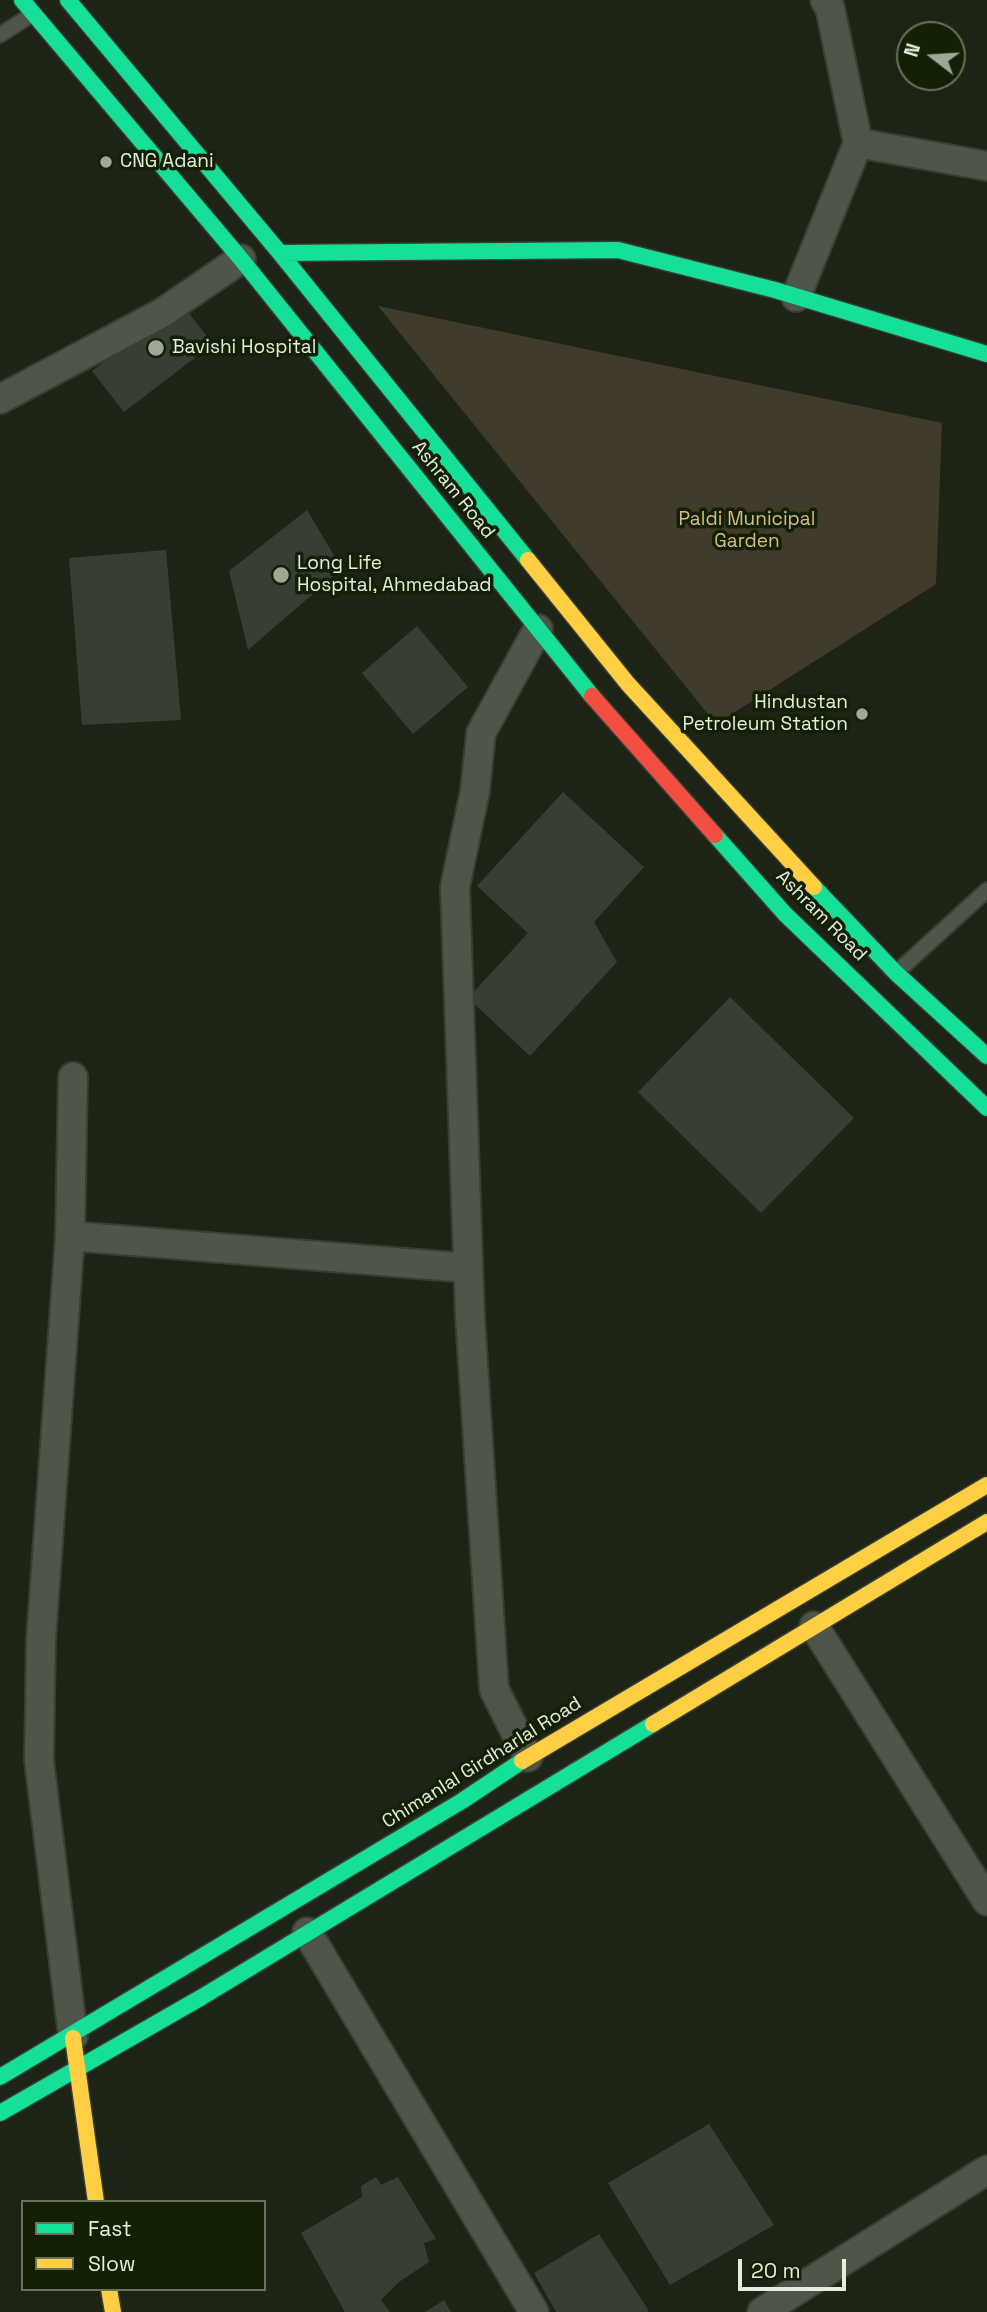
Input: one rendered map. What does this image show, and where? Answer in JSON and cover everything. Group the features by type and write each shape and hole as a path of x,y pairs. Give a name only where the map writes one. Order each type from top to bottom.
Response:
{"main road":[{"name":"Ashram Road","path":"22,0 242,258 601,707 785,914 987,1108"},
{"name":"Ashram Road","path":"68,0 280,253 628,684 750,820 895,973 987,1056"},
{"path":"280,253 618,250 796,296 987,354"},
{"name":"Chimanlal Girdharlal Road","path":"0,2077 73,2036 462,1801 528,1757 987,1485"},
{"path":"0,2113 307,1932 987,1522"},
{"path":"73,2036 96,2200"},
{"path":"110,2291 113,2312"}],"street":[{"path":"796,296 858,143 830,8 825,0"},
{"path":"858,143 987,166"},
{"path":"0,399 162,313 242,258"},
{"path":"528,1757 494,1689 468,1268 454,887 475,790 481,733 538,629"},
{"path":"73,1077 70,1236 41,1639 39,1760 73,2036"},
{"path":"70,1236 468,1268"},
{"path":"814,1626 987,1901"},
{"path":"307,1932 534,2312"},
{"path":"762,2312 987,2170"}],"lane":[{"path":"0,35 33,13"},
{"path":"895,973 987,890"}],"green space":[{"name":"Paldi Municipal Garden","path":"378,306 942,423 936,584 716,724"}],"building":[{"path":"181,303 213,344 124,412 92,371"},
{"path":"307,510 342,569 248,650 229,571"},
{"path":"166,550 181,720 82,725 69,558"},
{"path":"417,626 468,687 413,734 362,673"},
{"path":"563,792 644,867 594,922 617,962 530,1056 468,998 528,933 477,886"},
{"path":"730,997 854,1118 761,1213 638,1092"},
{"path":"709,2124 774,2225 670,2285 608,2183"},
{"path":"376,2177 381,2185 398,2177 436,2239 424,2243 429,2262 399,2282 381,2300 390,2312 345,2312 301,2233 362,2197 361,2186"},
{"path":"599,2234 649,2311 556,2312 534,2273"},
{"path":"444,2300 451,2312 425,2312"}],"traffic: fast":[{"path":"22,0 241,259 592,696"},
{"path":"68,0 280,253 528,560"},
{"path":"280,253 618,250 775,290 987,354"},
{"path":"715,835 785,914 987,1108"},
{"path":"814,887 896,973 987,1056"},
{"path":"0,2113 202,1997 653,1724"},
{"path":"0,2077 462,1801 522,1761"}],"traffic: slow":[{"path":"528,560 628,684 814,887"},
{"path":"522,1761 987,1485"},
{"path":"653,1724 987,1522"},
{"path":"73,2038 96,2200"},
{"path":"109,2291 113,2312"}],"traffic: jam":[{"path":"592,696 715,835"}],"place":[{"name":"CNG Adani","path":"106,162"},
{"name":"Bavishi Hospital","path":"156,348"},
{"name":"Long Life Hospital, Ahmedabad","path":"281,575"},
{"name":"Hindustan Petroleum Station","path":"862,714"}]}
